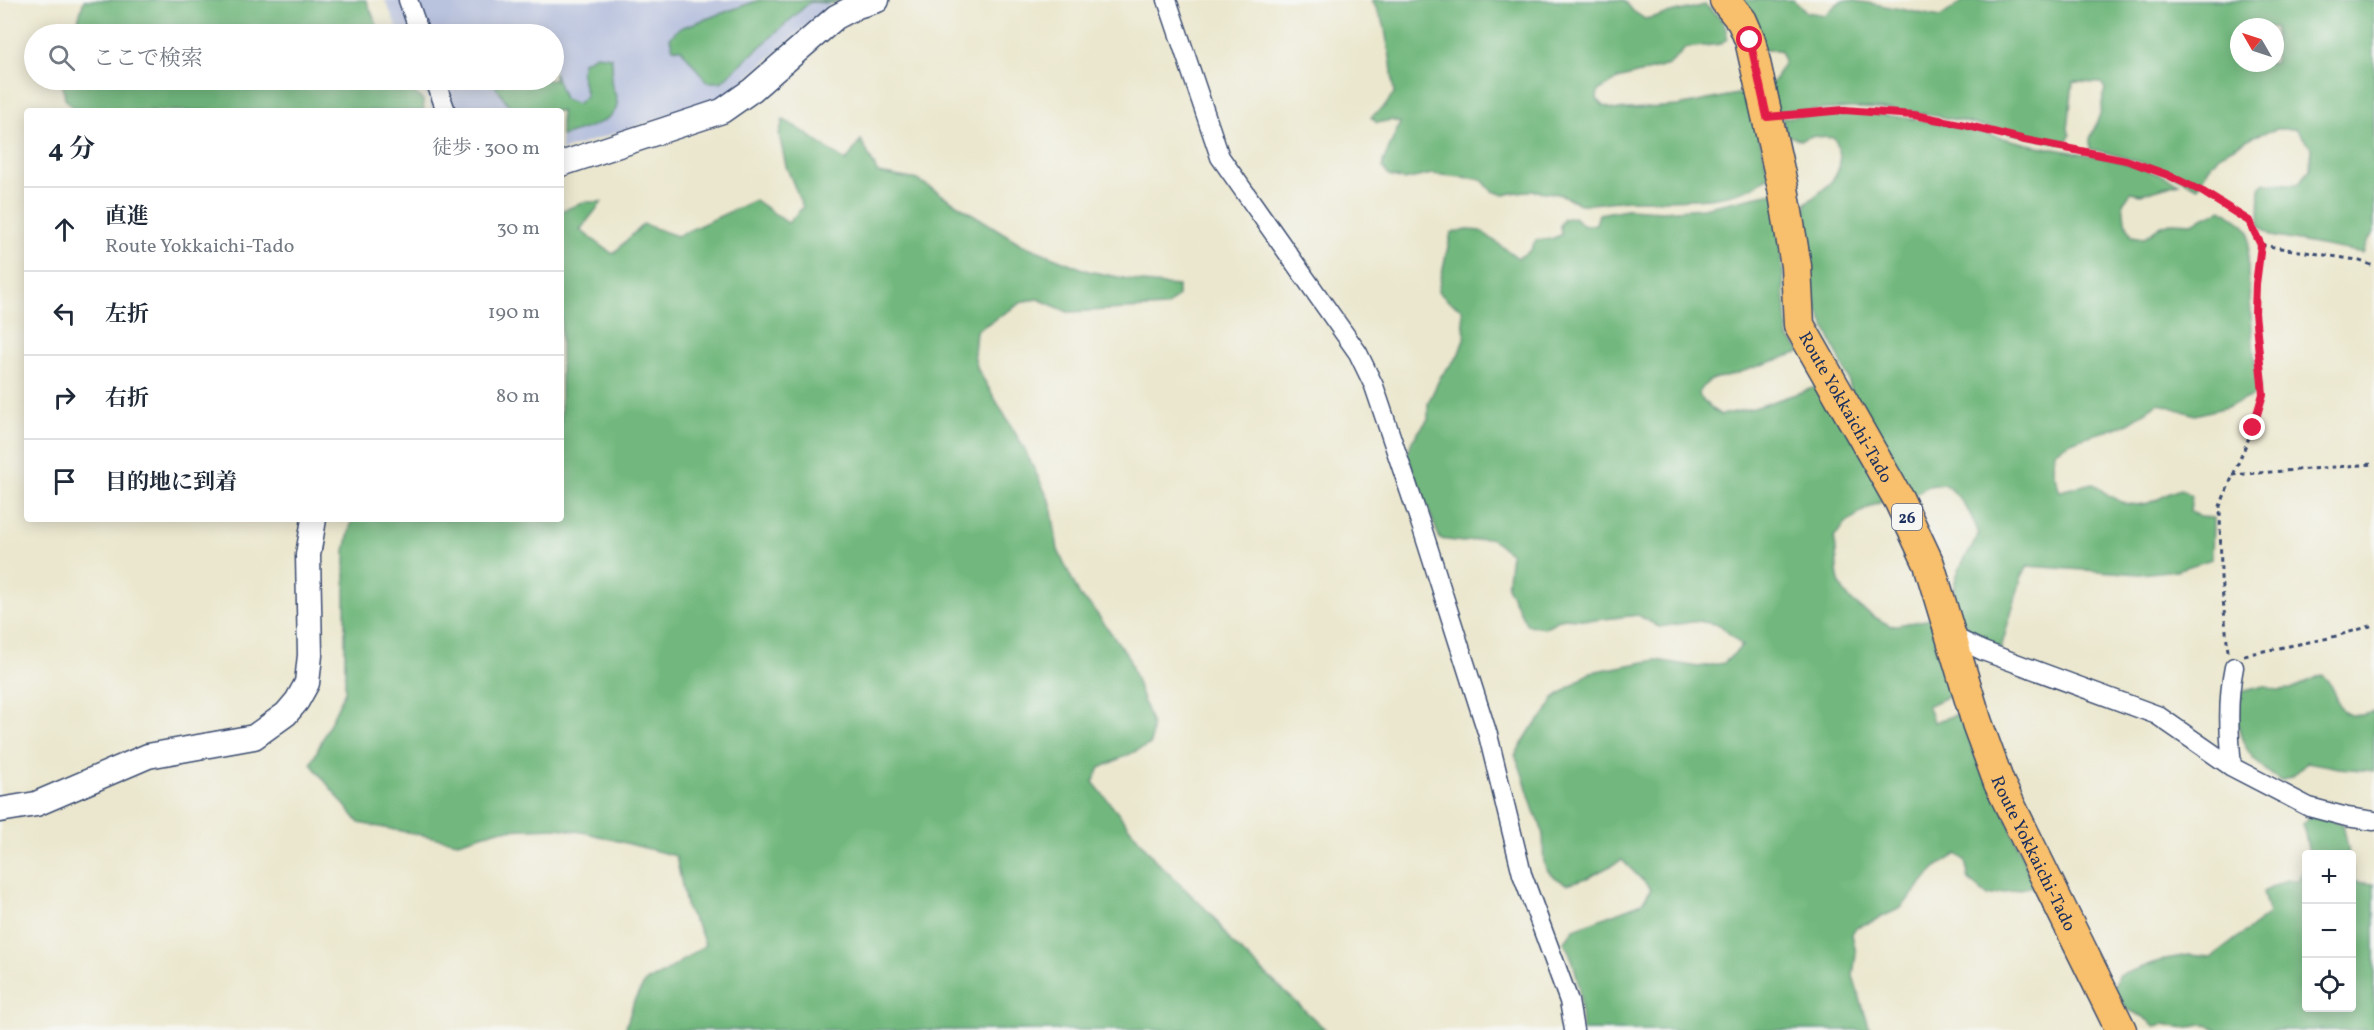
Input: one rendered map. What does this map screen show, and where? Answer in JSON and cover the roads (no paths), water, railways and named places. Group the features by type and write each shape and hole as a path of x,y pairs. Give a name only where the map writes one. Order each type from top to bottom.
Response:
{"main road":[{"name":"Route Yokkaichi-Tado","path":"1725,0 1742,21 1750,40 1783,188 1796,266 1799,325 1899,500 1929,564 1977,723 1999,783 2121,1030"}],"street":[{"path":"408,0 416,24"},
{"path":"564,163 722,111 752,90 836,16 877,0"},
{"path":"1167,0 1220,157 1358,353 1374,386 1488,735 1522,874 1569,1001 1574,1030"},
{"path":"439,90 445,108"},
{"path":"0,810 36,804 148,756 254,737 286,714 297,701 307,683 310,656 308,555 314,522"},
{"path":"1952,636 1983,651 2157,715 2232,767 2309,807 2374,821"},
{"path":"2232,767 2228,723 2230,687 2234,667"}]}
